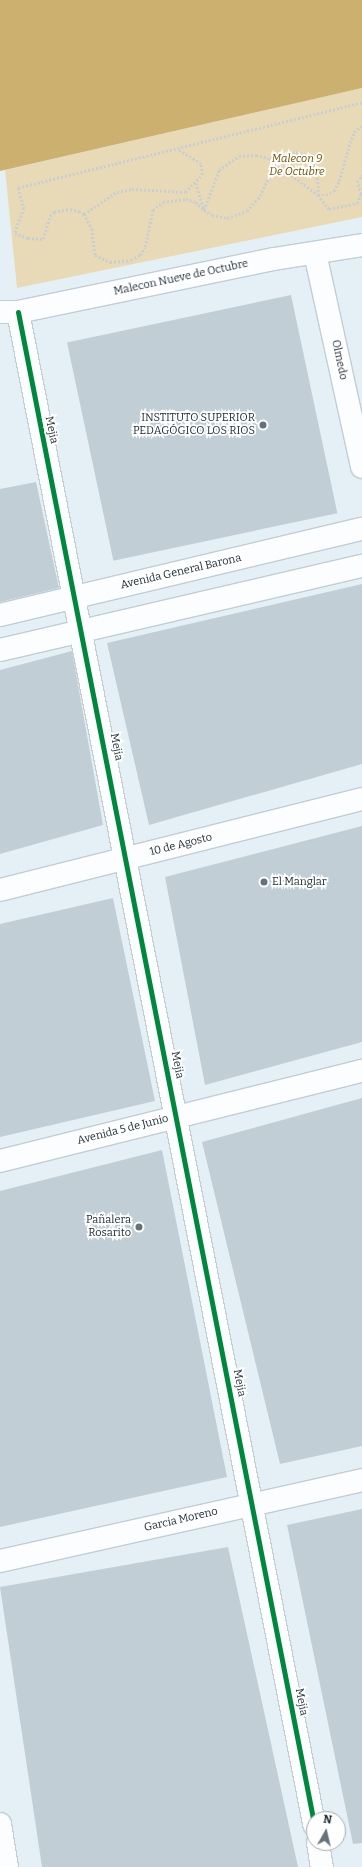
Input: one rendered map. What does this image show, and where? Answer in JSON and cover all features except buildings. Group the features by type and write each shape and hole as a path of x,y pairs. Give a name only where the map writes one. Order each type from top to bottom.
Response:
{"street":[{"name":"Malecon Nueve de Octubre","path":"9,312 274,259 362,245"},
{"name":"Olmedo","path":"315,253 362,467"},
{"name":"Mejia","path":"9,312 76,596 311,1811"},
{"name":"Avenida General Barona","path":"0,615 362,530"},
{"path":"0,650 362,566"},
{"name":"10 de Agosto","path":"0,890 362,799"},
{"name":"Avenida 5 de Junio","path":"0,1161 362,1071"},
{"name":"Garcia Moreno","path":"0,1561 252,1503 362,1480"},
{"path":"0,1824 7,1867"},
{"path":"319,1851 322,1867"}],"path":[{"path":"318,195 319,186 316,166 306,155 296,152 284,154 275,162 260,196 247,211 227,218 212,215 196,202 186,199 163,202 153,210 145,247 140,255 131,260 110,262 95,255 92,229 84,214 70,209 54,212 50,216 43,239 28,238 15,232 24,208 18,188 362,103"},
{"path":"318,195 326,195 334,191 354,132 362,125"},
{"path":"84,214 117,192 132,189 185,192 196,183 202,175 201,164 177,149"},
{"path":"204,210 219,170 239,156 256,155 275,162 318,195 329,209 357,203 361,194 357,182 362,175"},
{"path":"196,183 204,210"}],"green space":[{"name":"Malecon 9 De Octubre","path":"362,88 362,217 17,288 5,170"}],"shaded area":[{"path":"0,0 362,0 362,88 0,171"}],"cycle path":[{"path":"18,312 311,1811"}],"place":[{"name":"INSTITUTO SUPERIOR PEDAGÓGICO LOS RIOS","path":"263,425"},
{"name":"El Manglar","path":"264,882"},
{"name":"Pañalera Rosarito","path":"139,1227"}]}
